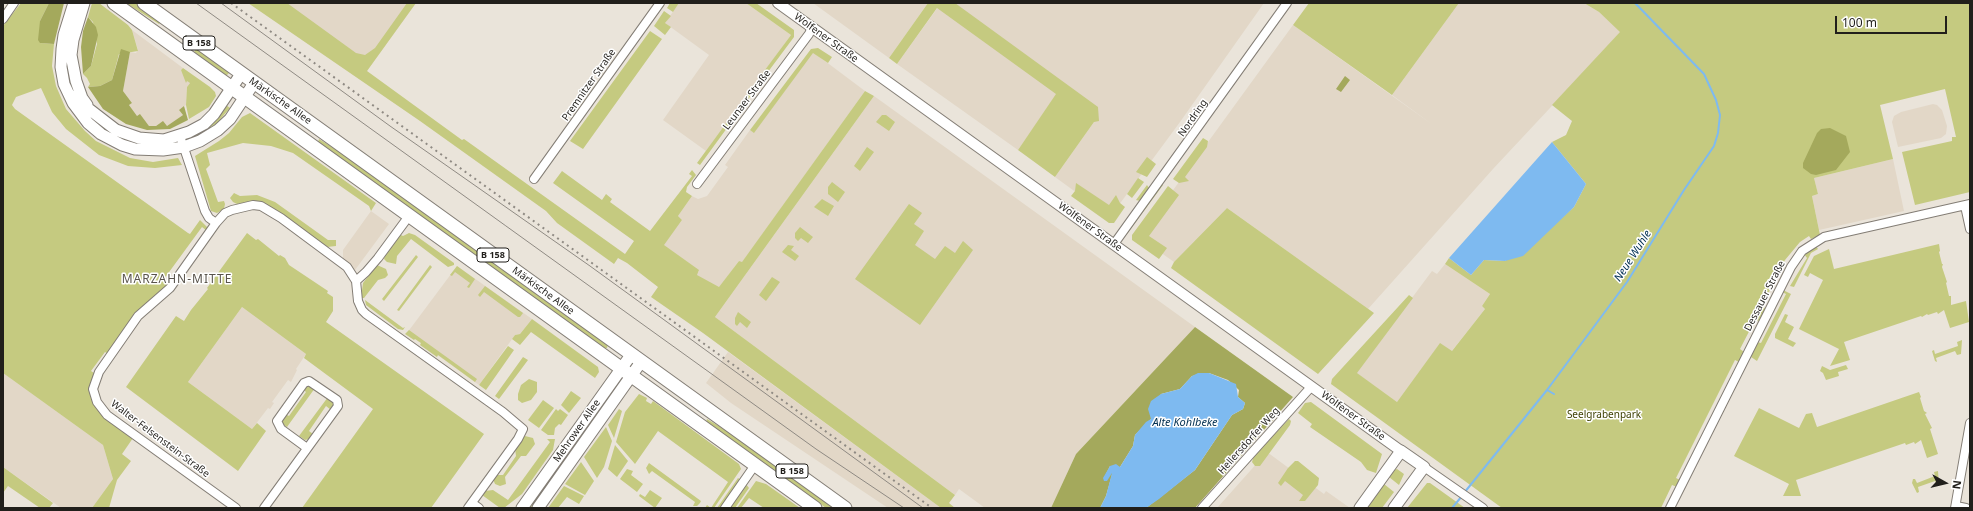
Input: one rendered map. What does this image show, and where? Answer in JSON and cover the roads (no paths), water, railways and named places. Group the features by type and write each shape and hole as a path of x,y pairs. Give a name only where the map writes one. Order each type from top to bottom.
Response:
{"main road":[{"path":"84,3 74,12 64,35 61,62 62,77 73,103 88,123 111,140 135,149 151,150 184,147 200,141 218,130 230,119 254,83"},
{"name":"Märkische Allee","path":"114,3 815,508"},
{"name":"Märkische Allee","path":"144,3 636,359 845,508"},
{"path":"74,12 72,65 82,98 92,112"},
{"name":"B 158","path":"185,54 194,40"},
{"path":"68,92 116,130 139,138 164,140 195,130 210,118 242,74"},
{"path":"603,356 614,342"},
{"name":"Mehrower Allee","path":"522,508 636,359"},
{"name":"Mehrower Allee","path":"538,508 626,373"},
{"path":"1360,508 1401,450 1424,467 1394,508"}],"street":[{"name":"Premnitzer Straße","path":"534,179 660,3"},
{"name":"Wolfener Straße","path":"778,3 1401,450"},
{"name":"Nordring","path":"1114,244 1287,3"},
{"path":"3,19 10,4"},
{"name":"Leunaer Straße","path":"697,184 809,34 812,27"},
{"path":"180,136 204,211 208,218 216,223"},
{"path":"1967,205 1970,229"},
{"name":"Dessauer Straße","path":"1670,508 1791,267 1802,251 1824,237 1967,205"},
{"name":"Walter-Felsenstein-Straße","path":"236,508 107,415 97,402 94,389 99,372 138,316 170,288 216,223 226,213 243,206 261,206 281,218 346,267 356,281"},
{"path":"409,216 378,258 356,281 358,301 362,310 366,314 503,412 523,429 518,439 473,506"},
{"path":"264,508 307,448 338,403 337,400 309,381 304,383 277,421 281,429 307,448"},
{"name":"Hellersdorfer Weg","path":"1202,508 1312,387"},
{"path":"1966,508 1955,507 1970,423"},
{"path":"725,508 755,465"},
{"path":"1424,467 1480,505"}],"water":[{"path":"1552,142 1586,184 1574,207 1523,256 1505,261 1484,260 1471,275 1449,258"},
{"name":"Alte Kohlbeke","path":"1198,373 1209,373 1236,384 1238,397 1245,403 1243,409 1232,415 1195,470 1146,508 1100,508 1106,496 1112,473 1107,481 1104,481 1103,478 1110,466 1116,464 1120,467 1133,446 1135,435 1146,422 1151,419 1148,409 1151,401 1161,394 1180,389 1192,376"}],"waterway":[{"name":"Neue Wuhle","path":"1464,493 1547,390 1627,282 1684,190 1714,146 1718,133 1720,115 1716,100 1704,74 1635,3"},
{"path":"1547,390 1554,394"},
{"name":"Neue Wuhle","path":"1452,508 1462,496"}],"tram line":[{"path":"196,3 816,449 904,508"},
{"path":"221,3 390,126 590,266 923,508"}],"railway":[{"path":"231,3 932,508"}],"district":[{"name":"MARZAHN-MITTE","path":"177,280"}],"park label":[{"name":"Seelgrabenpark","path":"1604,415"}]}
